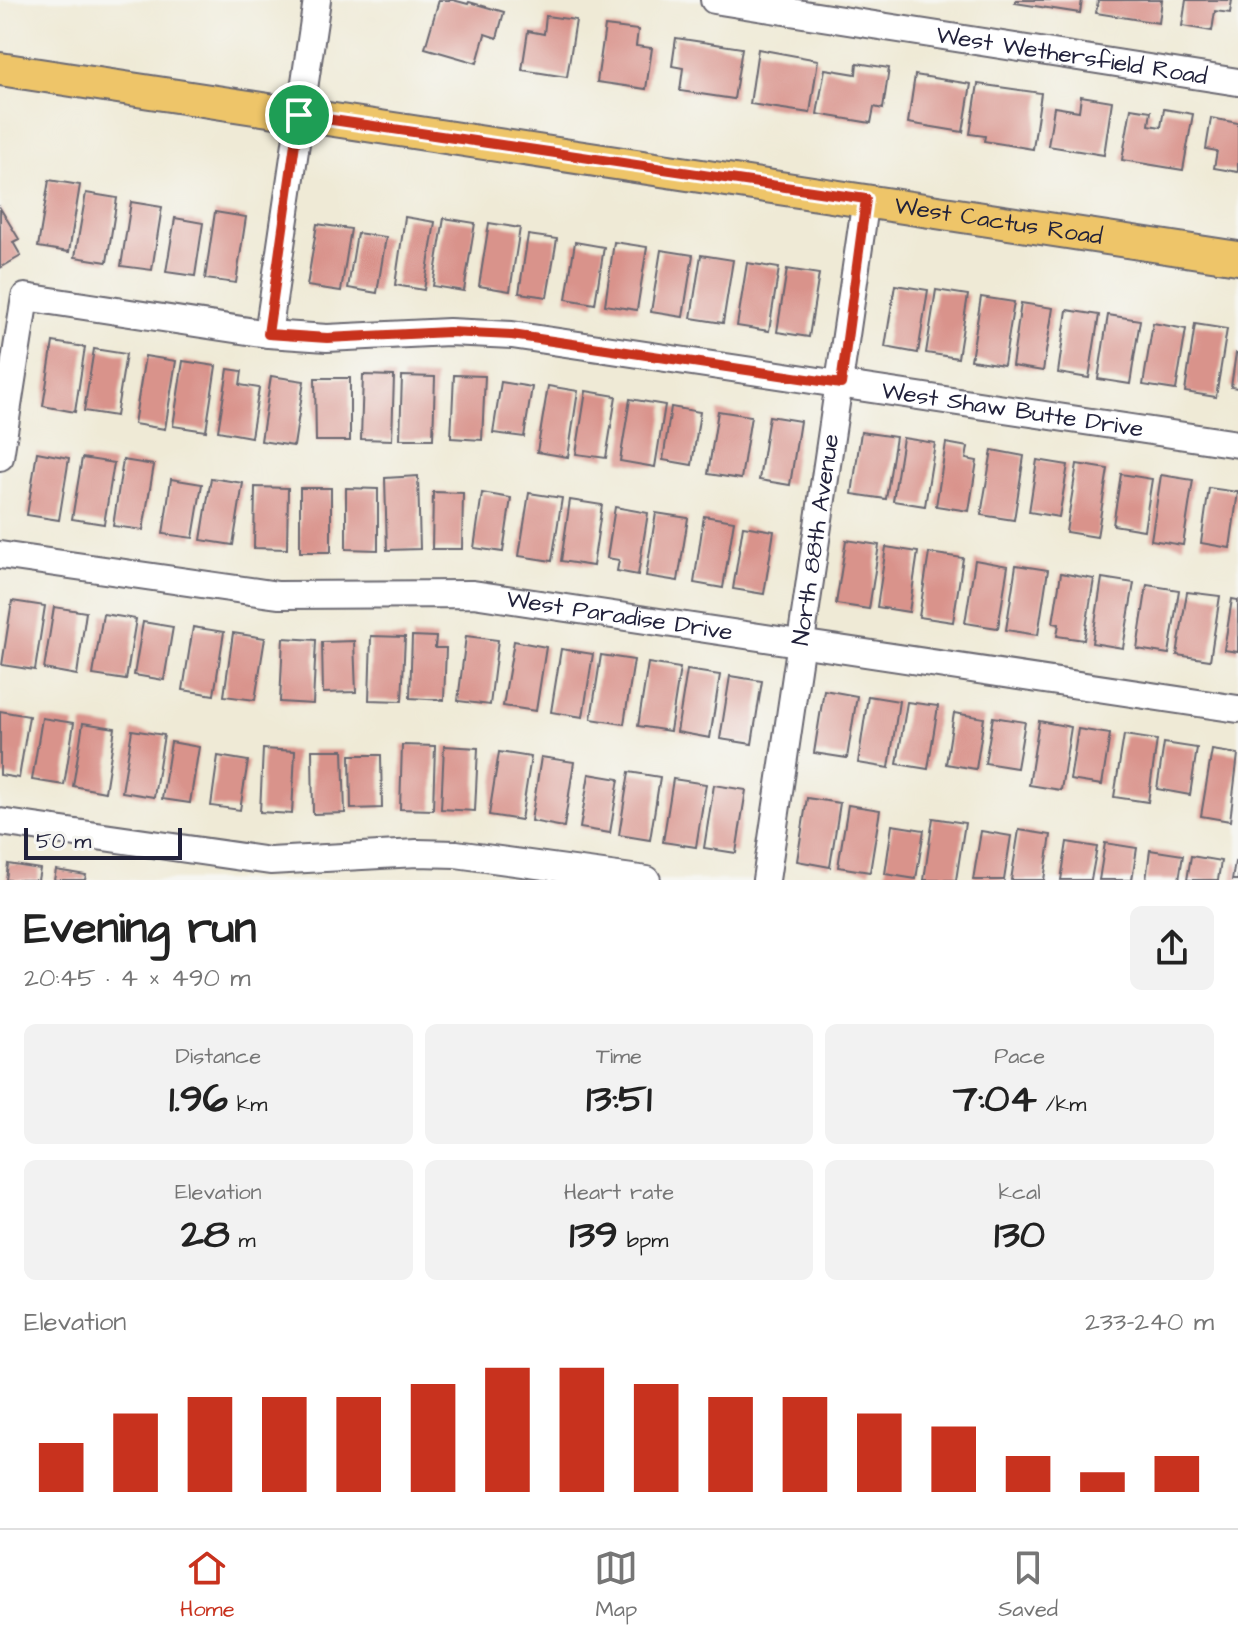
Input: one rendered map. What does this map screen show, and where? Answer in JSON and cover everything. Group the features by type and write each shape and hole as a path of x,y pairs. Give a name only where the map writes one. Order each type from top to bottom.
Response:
{"main road":[{"name":"West Cactus Road","path":"0,69 1238,258"}],"street":[{"path":"268,334 317,0"},
{"name":"West Wethersfield Road","path":"714,0 1238,82"},
{"name":"North 88th Avenue","path":"766,880 866,199"},
{"name":"West Shaw Butte Drive","path":"0,457 25,297 268,334 327,338 449,332 512,335 1238,444"},
{"name":"West Paradise Drive","path":"0,555 278,595 473,594 1238,709"},
{"path":"0,822 270,861 417,853 456,854 647,880"}],"building":[{"path":"439,0 469,2 504,12 497,38 485,34 477,63 425,48"},
{"path":"1016,0 1082,0 1080,13 1015,3"},
{"path":"1098,0 1162,0 1159,23 1096,13"},
{"path":"1186,0 1232,0 1230,13 1215,11 1212,31 1182,26"},
{"path":"546,16 576,20 567,77 522,70 528,31 544,34"},
{"path":"605,26 638,30 636,46 652,48 646,89 597,82"},
{"path":"676,38 742,48 734,99 680,91 683,68 672,66"},
{"path":"758,49 818,60 810,113 750,104"},
{"path":"857,63 889,68 883,109 874,107 871,123 817,114 825,69 856,74"},
{"path":"915,75 971,84 963,132 908,123"},
{"path":"978,84 1041,93 1033,149 984,141 985,136 970,134"},
{"path":"1081,96 1112,101 1104,155 1048,146 1054,107 1079,111"},
{"path":"1131,108 1151,111 1149,125 1161,127 1164,109 1193,114 1183,170 1122,160"},
{"path":"1211,118 1238,123 1238,172 1214,168 1217,151 1206,149"},
{"path":"49,180 80,185 69,252 38,247"},
{"path":"86,193 117,198 107,262 75,257"},
{"path":"131,202 162,207 152,270 121,266"},
{"path":"0,208 19,239 13,242 21,256 0,268"},
{"path":"215,212 246,217 236,283 205,279"},
{"path":"405,217 435,222 424,290 395,285"},
{"path":"175,218 203,223 195,276 166,272"},
{"path":"444,218 475,223 464,291 433,286"},
{"path":"489,223 520,228 510,291 479,286"},
{"path":"317,224 351,229 341,291 307,286"},
{"path":"357,233 386,237 377,293 348,288"},
{"path":"528,235 557,239 547,297 519,293"},
{"path":"575,242 604,247 595,304 566,299"},
{"path":"614,242 647,247 637,310 605,305"},
{"path":"661,250 693,255 683,317 651,312"},
{"path":"701,255 733,260 723,323 691,318"},
{"path":"747,263 779,268 769,331 737,326"},
{"path":"787,269 819,274 809,337 777,332"},
{"path":"895,285 928,290 918,353 885,347"},
{"path":"936,290 968,295 958,358 926,353"},
{"path":"981,297 1014,302 1004,365 971,360"},
{"path":"1021,303 1053,308 1043,371 1012,366"},
{"path":"1067,310 1099,315 1089,378 1058,373"},
{"path":"1108,315 1140,320 1130,384 1098,379"},
{"path":"1153,323 1186,329 1176,390 1143,385"},
{"path":"1195,324 1227,329 1216,397 1185,392"},
{"path":"53,342 85,347 75,412 43,406"},
{"path":"94,349 126,354 116,416 84,411"},
{"path":"1238,353 1238,388 1231,387"},
{"path":"145,356 176,361 165,429 134,424"},
{"path":"183,361 216,366 206,431 173,426"},
{"path":"228,369 242,371 240,385 259,388 251,437 218,431"},
{"path":"363,375 394,376 392,440 361,439"},
{"path":"454,375 485,376 482,440 451,438"},
{"path":"271,376 304,381 294,446 261,441"},
{"path":"402,376 435,377 433,439 400,439"},
{"path":"315,378 350,378 350,441 316,441"},
{"path":"501,382 532,387 524,437 493,433"},
{"path":"548,386 578,391 568,457 537,452"},
{"path":"586,391 616,396 606,458 576,454"},
{"path":"630,399 665,405 655,467 620,461"},
{"path":"671,407 700,412 692,465 663,460"},
{"path":"718,411 751,416 741,479 708,474"},
{"path":"769,416 800,421 790,485 759,480"},
{"path":"861,432 896,437 886,499 852,494"},
{"path":"903,438 935,443 925,506 893,501"},
{"path":"946,443 968,447 966,459 977,461 969,511 936,506"},
{"path":"992,450 1024,456 1014,520 981,515"},
{"path":"37,452 69,458 59,520 27,515"},
{"path":"82,458 114,463 104,524 72,519"},
{"path":"123,460 154,465 143,530 113,526"},
{"path":"1037,460 1068,465 1059,517 1029,512"},
{"path":"1077,464 1108,469 1097,537 1066,532"},
{"path":"1121,474 1152,479 1144,530 1113,525"},
{"path":"1161,475 1193,480 1183,545 1151,540"},
{"path":"418,476 420,549 387,550 385,478"},
{"path":"211,478 243,483 233,545 201,540"},
{"path":"171,479 202,484 193,538 163,534"},
{"path":"255,487 288,488 287,549 254,548"},
{"path":"300,488 331,488 331,552 300,552"},
{"path":"346,488 378,489 378,550 346,549"},
{"path":"1209,488 1238,492 1230,548 1201,543"},
{"path":"433,492 463,493 462,549 432,549"},
{"path":"482,493 511,498 503,552 474,548"},
{"path":"529,493 562,498 552,561 519,556"},
{"path":"570,500 602,505 593,566 561,561"},
{"path":"615,507 648,513 638,575 617,571 619,560 607,558"},
{"path":"656,513 688,518 678,581 646,576"},
{"path":"704,516 734,521 723,588 694,583"},
{"path":"743,526 774,531 764,594 733,589"},
{"path":"846,540 879,545 869,609 836,604"},
{"path":"886,547 918,552 909,612 877,607"},
{"path":"929,553 963,558 953,622 919,617"},
{"path":"975,560 1008,566 998,628 965,623"},
{"path":"1016,565 1048,570 1038,635 1006,630"},
{"path":"1061,573 1094,579 1084,640 1057,636 1059,624 1053,623"},
{"path":"1102,578 1134,583 1123,648 1092,643"},
{"path":"1147,585 1179,590 1169,654 1137,649"},
{"path":"1187,592 1220,596 1210,660 1177,655"},
{"path":"1232,599 1238,600 1238,652 1224,650"},
{"path":"12,601 45,606 35,670 2,665"},
{"path":"54,607 86,612 77,675 44,669"},
{"path":"103,614 136,619 126,680 93,675"},
{"path":"143,622 173,627 164,680 134,675"},
{"path":"193,627 224,632 214,695 183,690"},
{"path":"233,633 265,638 255,700 224,696"},
{"path":"371,636 405,637 402,701 369,700"},
{"path":"412,636 436,637 435,648 446,648 444,700 410,698"},
{"path":"466,636 498,640 490,705 458,701"},
{"path":"283,638 316,640 313,704 280,702"},
{"path":"354,641 356,692 323,693 322,642"},
{"path":"514,641 546,647 536,711 503,706"},
{"path":"561,649 593,654 583,717 551,712"},
{"path":"601,655 634,660 624,724 591,719"},
{"path":"648,663 680,668 670,731 638,726"},
{"path":"687,670 720,675 710,738 677,732"},
{"path":"730,676 762,681 752,744 720,739"},
{"path":"824,690 857,696 847,758 814,753"},
{"path":"868,696 899,701 889,768 858,763"},
{"path":"907,702 938,706 928,769 897,764"},
{"path":"0,711 29,716 19,778 0,775"},
{"path":"954,713 984,718 976,769 946,764"},
{"path":"993,717 1025,722 1017,768 985,763"},
{"path":"42,718 74,723 64,785 32,780"},
{"path":"1039,721 1071,727 1061,790 1029,785"},
{"path":"83,723 115,728 105,792 73,786"},
{"path":"1078,729 1110,734 1102,785 1070,780"},
{"path":"132,730 164,735 154,797 122,792"},
{"path":"1124,735 1157,740 1148,802 1114,797"},
{"path":"171,742 199,747 190,803 162,799"},
{"path":"1164,743 1197,748 1190,795 1157,789"},
{"path":"402,745 435,746 433,810 400,809"},
{"path":"444,746 478,748 475,811 441,809"},
{"path":"263,749 295,751 292,814 260,812"},
{"path":"312,750 343,750 345,813 313,814"},
{"path":"1212,750 1238,754 1230,821 1201,816"},
{"path":"499,752 531,757 521,820 489,815"},
{"path":"350,755 381,755 382,808 351,809"},
{"path":"218,756 248,761 240,810 211,806"},
{"path":"541,757 574,762 564,827 531,821"},
{"path":"629,772 660,777 650,840 619,835"},
{"path":"589,774 619,779 610,833 580,828"},
{"path":"673,779 706,784 696,847 663,842"},
{"path":"714,785 746,790 736,853 704,848"},
{"path":"807,798 840,803 830,867 797,861"},
{"path":"848,805 880,810 870,872 838,867"},
{"path":"933,818 965,823 956,880 924,880"},
{"path":"892,825 924,830 916,879 885,874"},
{"path":"1019,830 1051,835 1044,880 1011,880"},
{"path":"981,831 1011,836 1004,880 973,880"},
{"path":"1067,842 1097,847 1091,880 1061,880"},
{"path":"1105,843 1137,848 1132,880 1099,880"},
{"path":"1150,850 1183,855 1179,880 1146,880"},
{"path":"1191,856 1221,861 1218,880 1187,880"},
{"path":"1235,862 1238,863 1238,880 1232,880"},
{"path":"8,864 40,869 38,880 6,880"},
{"path":"56,870 86,875 85,880 54,880"}],"route":[{"path":"299,115 866,199 841,384 512,335 449,332 327,338 268,334 299,115"}]}
